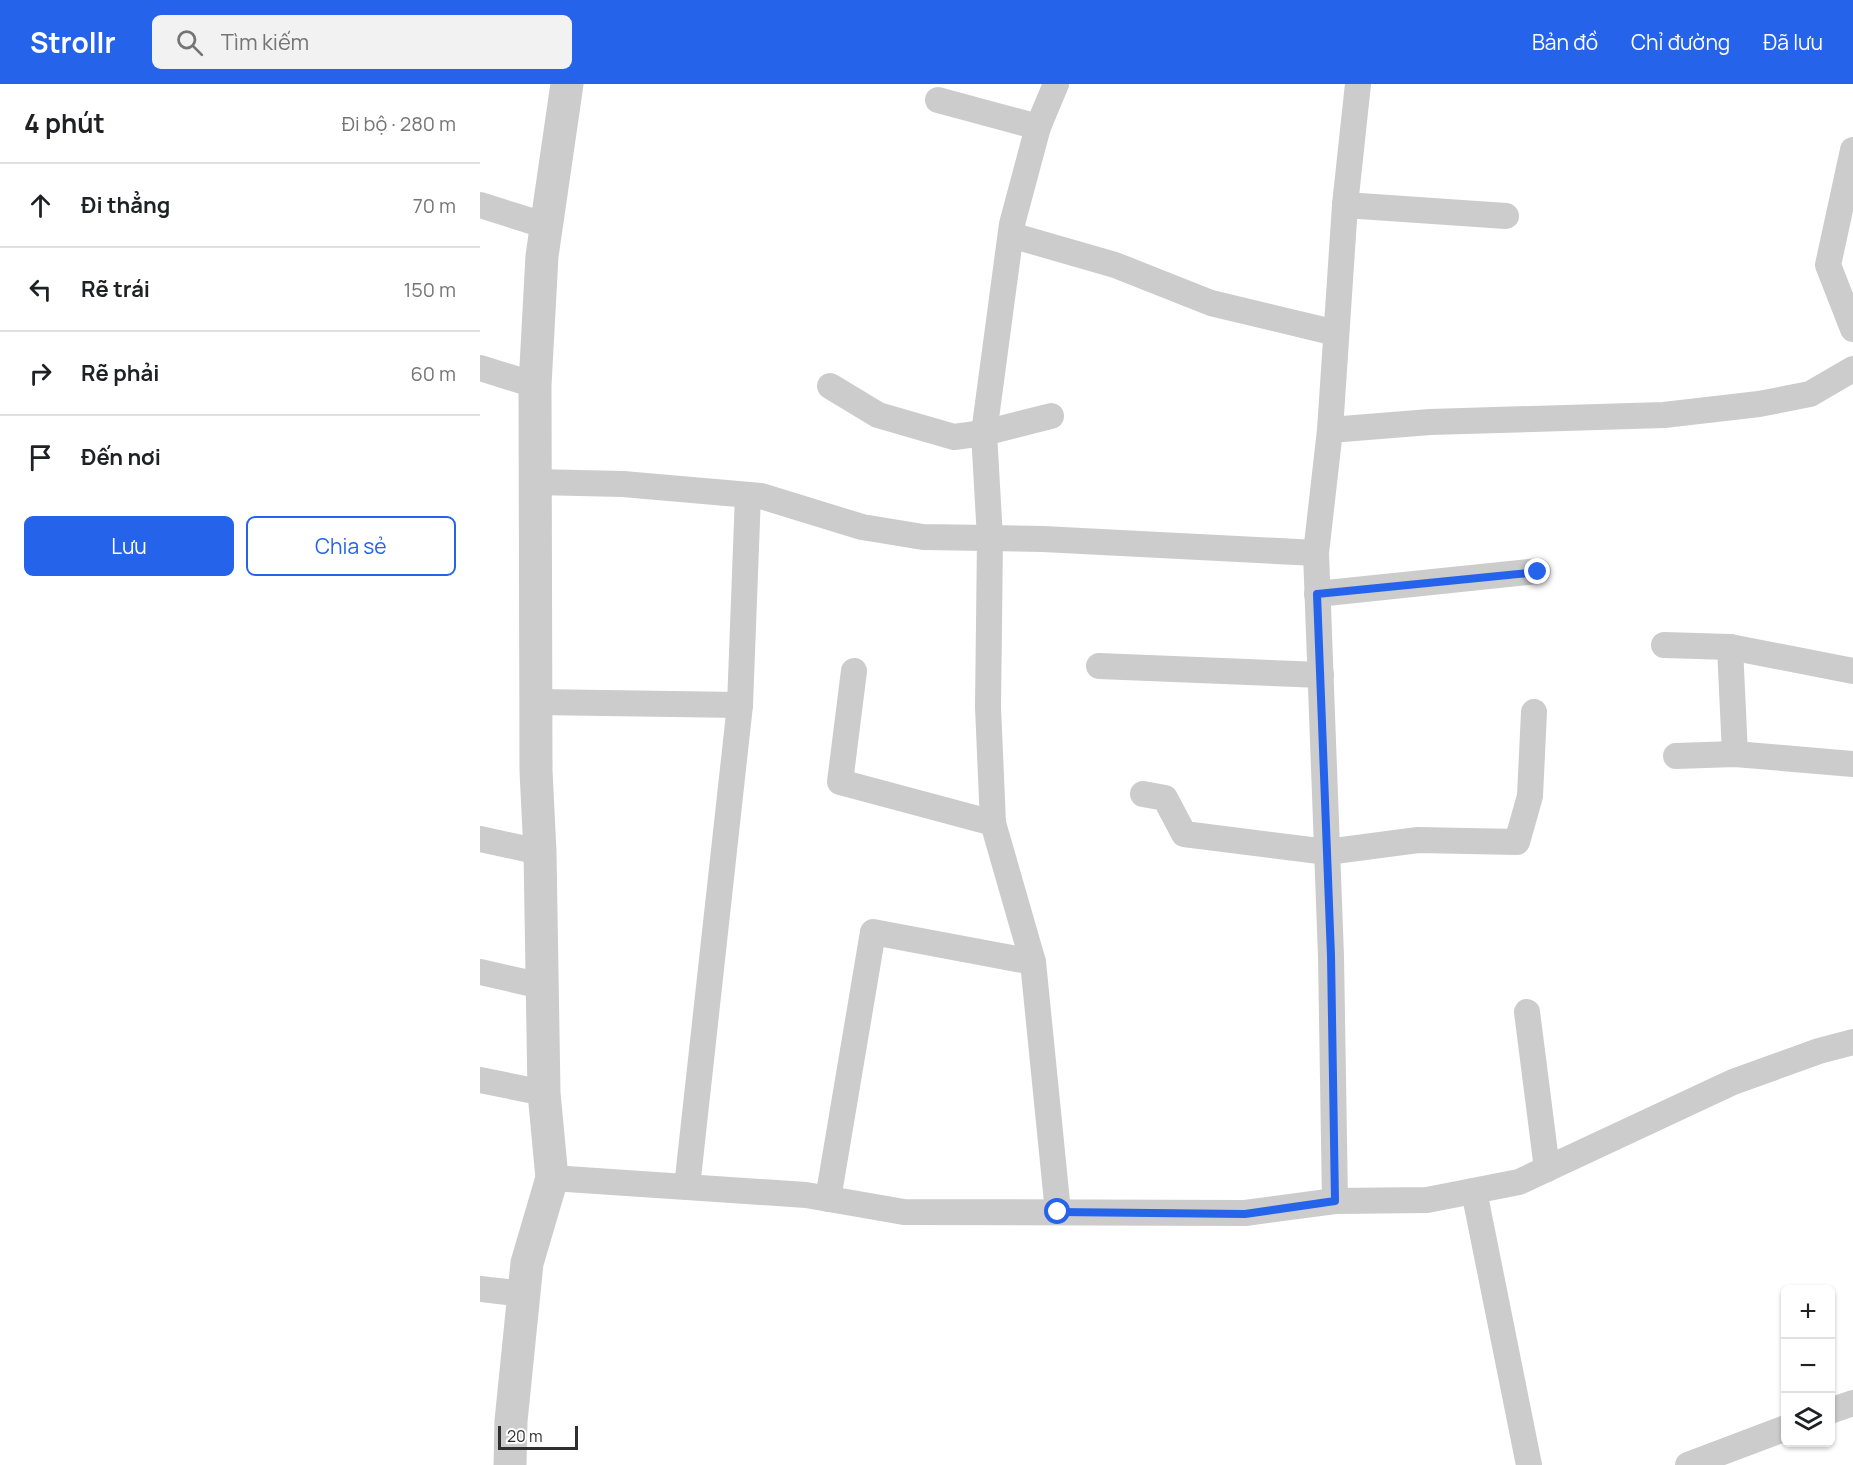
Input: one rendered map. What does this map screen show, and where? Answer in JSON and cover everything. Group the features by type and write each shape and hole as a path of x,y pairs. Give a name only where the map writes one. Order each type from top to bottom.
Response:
{"street":[{"path":"510,1465 511,1421 527,1263 552,1178 544,1093 536,702 535,385 542,256 567,84"},
{"path":"1056,84 1038,127 1011,235 984,433 990,538 988,707 993,823 1033,962 1058,1212"},
{"path":"1335,1201 1327,852 1316,553 1330,430 1345,206 1358,84"},
{"path":"938,100 1038,127"},
{"path":"1853,150 1828,265 1853,329"},
{"path":"480,205 547,226"},
{"path":"1345,206 1506,216"},
{"path":"1011,235 1115,265 1211,303 1336,333"},
{"path":"480,368 535,385"},
{"path":"1330,430 1430,422 1664,415 1759,404 1810,394 1853,369"},
{"path":"830,386 878,415 954,437 984,433 1051,416"},
{"path":"535,482 623,484 761,496 862,527 923,537 1316,553"},
{"path":"687,1187 740,705 748,495"},
{"path":"1317,594 1538,572"},
{"path":"1664,645 1730,647 1853,670"},
{"path":"1730,647 1736,754"},
{"path":"1099,666 1321,675"},
{"path":"854,671 840,782 993,823"},
{"path":"536,702 740,705"},
{"path":"1143,794 1165,798 1184,834 1327,852 1418,840 1517,842 1530,796 1534,712"},
{"path":"1676,756 1736,754 1853,764"},
{"path":"480,839 540,852"},
{"path":"828,1199 873,932 1033,962"},
{"path":"480,972 542,987"},
{"path":"1527,1012 1547,1169"},
{"path":"552,1178 806,1195 904,1212 1245,1214 1335,1201 1427,1200 1519,1182 1733,1082 1819,1051 1853,1042"},
{"path":"480,1080 544,1093"},
{"path":"1474,1191 1528,1465"},
{"path":"480,1289 524,1294"},
{"path":"1835,1409 1853,1403"},
{"path":"1688,1465 1781,1430"}],"route":[{"path":"1058,1212 1245,1214 1335,1201 1331,956 1317,594 1538,572"}]}
